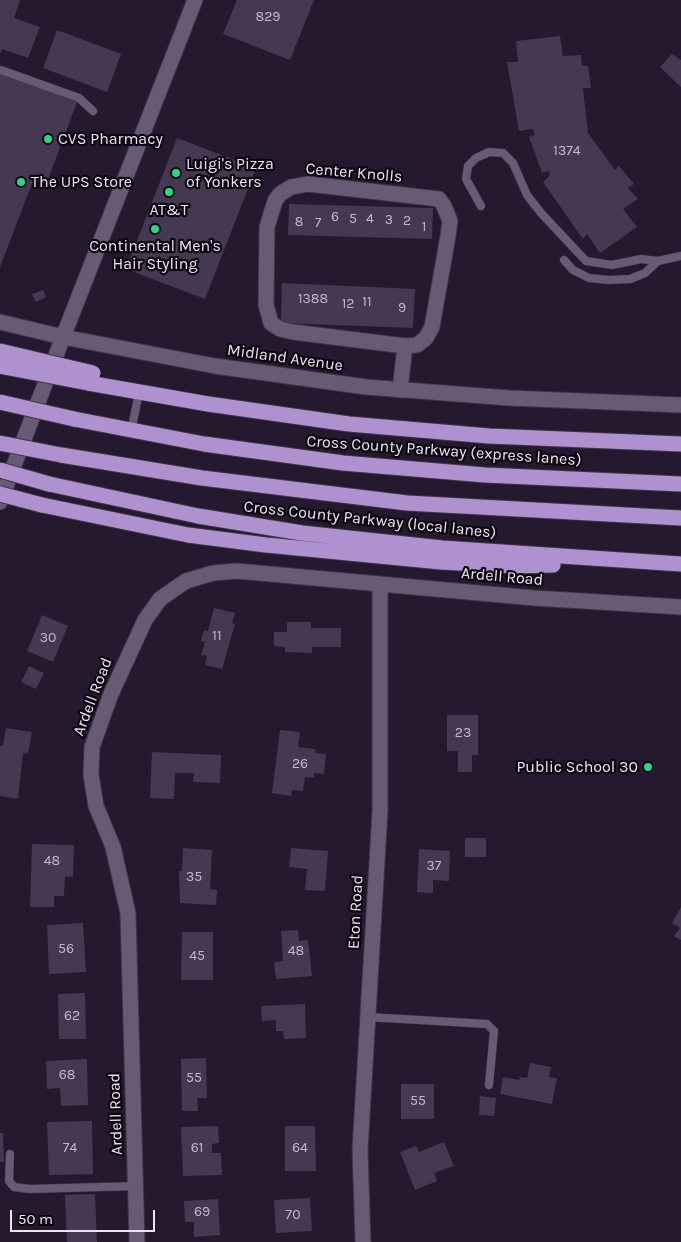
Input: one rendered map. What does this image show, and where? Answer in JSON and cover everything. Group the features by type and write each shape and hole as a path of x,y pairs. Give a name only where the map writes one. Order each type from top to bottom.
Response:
{"highway":[{"path":"0,351 139,393 304,418 410,430 489,436 681,444"},
{"path":"0,366 138,384 174,399"},
{"name":"Cross County Parkway (express lanes)","path":"0,402 131,431 274,454 414,470 681,484"},
{"path":"0,443 202,478 389,502 495,510 681,518"},
{"name":"Cross County Parkway (local lanes)","path":"0,470 49,484 172,511 302,533 407,545 618,562 681,564"},
{"path":"0,494 42,505 188,535 371,556 515,566 618,562"}],"street":[{"path":"0,502 196,0"},
{"name":"Center Knolls","path":"308,184 438,199 444,206 450,221 432,327 426,338 417,345 405,346 293,332 280,329 271,323 266,305 267,227 275,201 280,194 292,187 308,184"},
{"name":"Midland Avenue","path":"0,322 63,337 245,371 400,390 509,398 681,405"},
{"path":"400,390 405,346"},
{"name":"Ardell Road","path":"137,1242 128,913 113,847 96,806 91,775 92,747 111,694 145,620 160,599 186,581 213,573 238,571 583,602 681,607"},
{"name":"Eton Road","path":"363,1242 360,1150 380,811 380,584"}],"lane":[{"path":"1,70 79,98 93,111"},
{"path":"481,206 466,179 468,166 476,158 489,152 503,153 513,163 527,195 541,213 586,261 612,265 641,259 658,261 681,256"},
{"path":"564,260 573,270 589,278 609,280 630,279 645,273 658,261"},
{"path":"131,431 139,393"},
{"path":"368,1017 487,1024 494,1031 489,1085"},
{"path":"10,1154 9,1181 14,1187 29,1190 136,1186"}],"building":[{"path":"0,0 20,0 14,18 40,27 28,58 2,49 0,54"},
{"path":"237,0 314,0 290,60 223,34"},
{"path":"57,30 121,54 107,92 43,68"},
{"path":"560,36 563,56 581,55 582,66 588,66 591,88 583,88 588,133 615,170 619,166 634,184 628,188 638,199 623,209 637,227 600,253 587,234 583,239 543,182 550,175 549,171 542,173 529,137 535,135 533,129 519,131 507,62 518,62 516,41"},
{"path":"672,54 681,60 681,87 660,67"},
{"path":"0,73 77,102 46,185 33,181 0,267"},
{"path":"177,138 256,168 205,299 126,269"},
{"path":"289,204 433,208 432,239 288,235"},
{"path":"282,283 415,289 413,328 281,323"},
{"path":"43,290 46,297 36,302 32,294"},
{"path":"214,608 235,613 232,623 235,624 222,669 205,665 207,656 201,655 205,642 201,641 204,630 208,631"},
{"path":"42,615 68,626 53,662 27,651"},
{"path":"287,622 311,622 311,628 341,628 341,647 312,647 312,653 285,652 285,647 274,646 274,632 287,632"},
{"path":"29,666 44,673 36,689 21,682"},
{"path":"447,715 478,715 478,755 472,755 472,772 458,772 458,751 447,751"},
{"path":"6,728 32,732 28,754 23,753 18,799 0,796 0,746 3,746"},
{"path":"280,730 300,732 298,747 315,749 315,753 326,754 324,774 314,773 314,778 305,777 303,791 292,790 291,796 272,793"},
{"path":"152,752 221,755 220,783 193,782 194,773 175,773 174,799 150,798"},
{"path":"465,838 486,838 486,857 465,857"},
{"path":"32,844 74,845 73,877 65,876 64,896 54,896 54,907 30,907"},
{"path":"183,848 212,850 210,889 217,890 216,905 180,903 179,871 182,871"},
{"path":"291,848 328,851 325,891 305,890 307,869 289,867"},
{"path":"419,849 450,851 449,881 433,880 433,893 417,892"},
{"path":"681,907 681,940 674,936 680,928 672,923"},
{"path":"83,923 86,972 49,974 47,925"},
{"path":"298,930 299,941 308,940 312,976 276,979 274,962 283,961 281,931"},
{"path":"182,932 213,932 213,980 181,980"},
{"path":"85,993 86,1039 59,1039 58,994"},
{"path":"305,1004 306,1038 284,1039 283,1031 276,1031 276,1020 262,1021 261,1006"},
{"path":"206,1058 207,1098 197,1098 198,1111 182,1111 181,1059"},
{"path":"87,1059 88,1105 61,1106 60,1088 47,1089 46,1061"},
{"path":"530,1063 551,1067 549,1077 557,1078 552,1104 500,1094 503,1077 519,1080 520,1077 527,1078"},
{"path":"401,1084 434,1084 434,1119 401,1119"},
{"path":"480,1096 496,1098 494,1116 479,1115"},
{"path":"92,1121 93,1174 49,1175 47,1122"},
{"path":"218,1126 219,1143 212,1144 212,1153 221,1153 222,1175 183,1176 181,1127"},
{"path":"285,1126 315,1126 316,1171 285,1171"},
{"path":"0,1133 3,1133 4,1162 0,1162"},
{"path":"444,1142 454,1166 434,1173 437,1181 415,1190 400,1152 416,1146 419,1152"},
{"path":"95,1194 97,1242 67,1242 65,1195"},
{"path":"310,1198 312,1231 276,1233 274,1200"},
{"path":"218,1199 220,1235 194,1237 194,1222 185,1222 184,1201"}],"place":[{"name":"CVS Pharmacy","path":"48,139"},
{"name":"Luigi's Pizza of Yonkers","path":"176,173"},
{"name":"The UPS Store","path":"21,182"},
{"name":"AT&T","path":"169,192"},
{"name":"Continental Men's Hair Styling","path":"155,229"},
{"name":"Public School 30","path":"648,767"}]}
